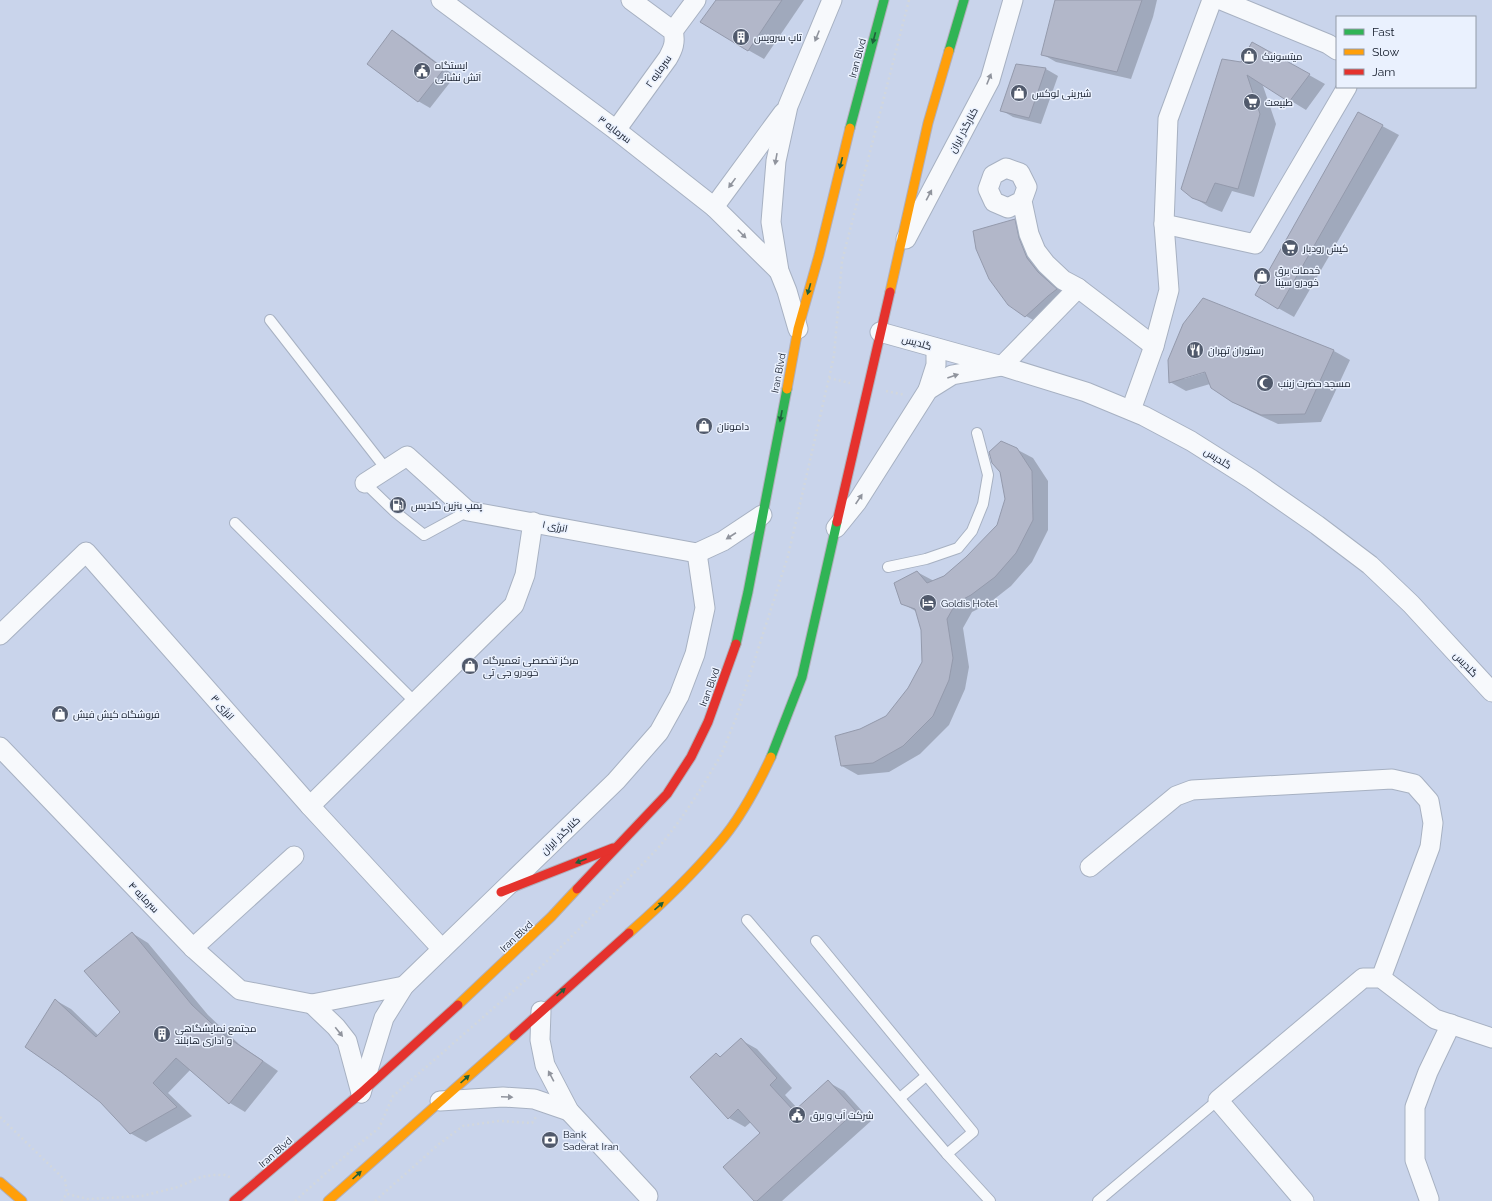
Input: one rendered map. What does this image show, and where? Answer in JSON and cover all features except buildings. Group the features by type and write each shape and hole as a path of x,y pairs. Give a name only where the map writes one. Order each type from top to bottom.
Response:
{"main road":[{"name":"Iran Blvd","path":"234,1201 361,1093 436,1026 551,918 667,794 691,757 708,722 735,647 748,592 798,328 819,255 856,104 884,0"},
{"path":"328,1201 668,898 720,842 753,794 774,752 802,677 928,123 964,0"},
{"path":"501,892 618,847"},
{"path":"0,1182 22,1201"}],"street":[{"name":"سرمایه ۳","path":"441,0 616,130 714,207 778,271"},
{"path":"632,0 673,31 696,0"},
{"path":"798,328 787,291 778,271 771,222 776,161 788,106 832,0"},
{"name":"کنارگذر ایران","path":"898,254 990,80 1013,0"},
{"path":"1131,410 1154,346 1169,290 1164,224 1168,120 1212,0"},
{"path":"1222,0 1328,44 1336,49"},
{"name":"سرمایه ۲","path":"616,130 673,50 675,40 673,31"},
{"path":"1164,224 1255,244 1346,88"},
{"path":"714,207 788,106"},
{"path":"1022,201 1029,234 1036,251 1046,264 1063,280 1078,288 1154,346"},
{"path":"928,390 952,375 1002,366 1078,288"},
{"name":"گلدیس","path":"880,332 1002,366 1086,392 1144,416 1191,441 1317,525 1370,565 1411,604 1492,692"},
{"path":"835,529 856,502 928,390 936,365 936,348"},
{"path":"365,483 407,456 468,511"},
{"name":"انرژی ۱","path":"468,511 697,553"},
{"path":"697,553 723,541 762,515"},
{"path":"310,806 514,605 525,575 533,522"},
{"name":"انرژی ۳","path":"0,635 86,552 310,806 442,949"},
{"name":"کنارگذر ایران","path":"361,1093 384,1018 404,986 616,781 659,732 679,696 695,654 705,608 697,553"},
{"name":"سرمایه ۴","path":"0,747 193,948 240,990 312,1004"},
{"path":"1090,867 1176,796 1192,790 1392,779 1414,784 1430,801 1433,823 1430,847 1381,978"},
{"path":"193,948 294,856"},
{"path":"1304,1201 1218,1100 1363,978 1381,978 1435,1019 1492,1038"},
{"path":"312,1004 404,986"},
{"path":"312,1004 336,1027 347,1041 361,1093"},
{"path":"540,1011 540,1040 545,1065 569,1111 651,1199"},
{"path":"1429,1200 1415,1160 1415,1107 1428,1072 1451,1024"},
{"path":"440,1101 503,1096 534,1099 569,1111"}],"lane":[{"path":"270,320 386,469"},
{"path":"888,567 926,559 958,548 972,531 983,504 988,475 977,433"},
{"path":"365,483 394,511 424,535 468,511"},
{"path":"235,523 415,702"},
{"path":"747,920 947,1154 990,1201"},
{"path":"816,940 973,1132 947,1154"},
{"path":"900,1098 926,1076"},
{"path":"1098,1201 1218,1100"}],"path":[{"path":"375,1201 439,1144 463,1126 499,1121 532,1123 544,1102"},
{"path":"0,1117 65,1180 67,1194 61,1201"},
{"path":"67,1194 88,1198 142,1196 178,1186 201,1177 225,1175 237,1180"}],"traffic: fast":[{"path":"850,128 884,0"},
{"path":"949,51 964,0"},
{"path":"736,644 748,592 787,389"},
{"path":"771,757 802,677 837,522"}],"traffic: slow":[{"path":"890,292 928,123 949,51"},
{"path":"787,389 798,329 819,255 850,128"},
{"path":"629,933 687,878 727,833 748,802 771,757"},
{"path":"458,1005 551,917 577,889"},
{"path":"328,1201 514,1036"},
{"path":"0,1182 22,1201"}],"traffic: jam":[{"path":"837,522 890,292"},
{"path":"577,889 667,794 691,757 708,722 736,644"},
{"path":"501,892 613,848"},
{"path":"514,1036 629,933"},
{"path":"234,1201 361,1093 458,1005"}],"place":[{"name":"تاپ سرویس","path":"741,37"},
{"name":"میتسونیک","path":"1249,56"},
{"name":"ایستگاه آتش نشانی","path":"422,71"},
{"name":"شيرينی لوكس","path":"1019,93"},
{"name":"طبیعت","path":"1252,102"},
{"name":"کیش رودبار","path":"1290,248"},
{"name":"خدمات برق خودرو سینا","path":"1262,276"},
{"name":"رستوران تهران","path":"1195,350"},
{"name":"مسجد حضرت زینب","path":"1265,383"},
{"name":"دامونان","path":"704,426"},
{"name":"پمپ بنزین گلدیس","path":"398,505"},
{"name":"Goldis Hotel","path":"928,603"},
{"name":"مرکز تخصصی تعمیرگاه خودرو جی تی","path":"470,666"},
{"name":"فروشگاه کیش فیش","path":"60,714"},
{"name":"مجتمع نمایشگاهی و اداری هابلند","path":"162,1034"},
{"name":"شرکت آب و برق","path":"797,1115"},
{"name":"Bank Saderat Iran","path":"550,1140"}]}
